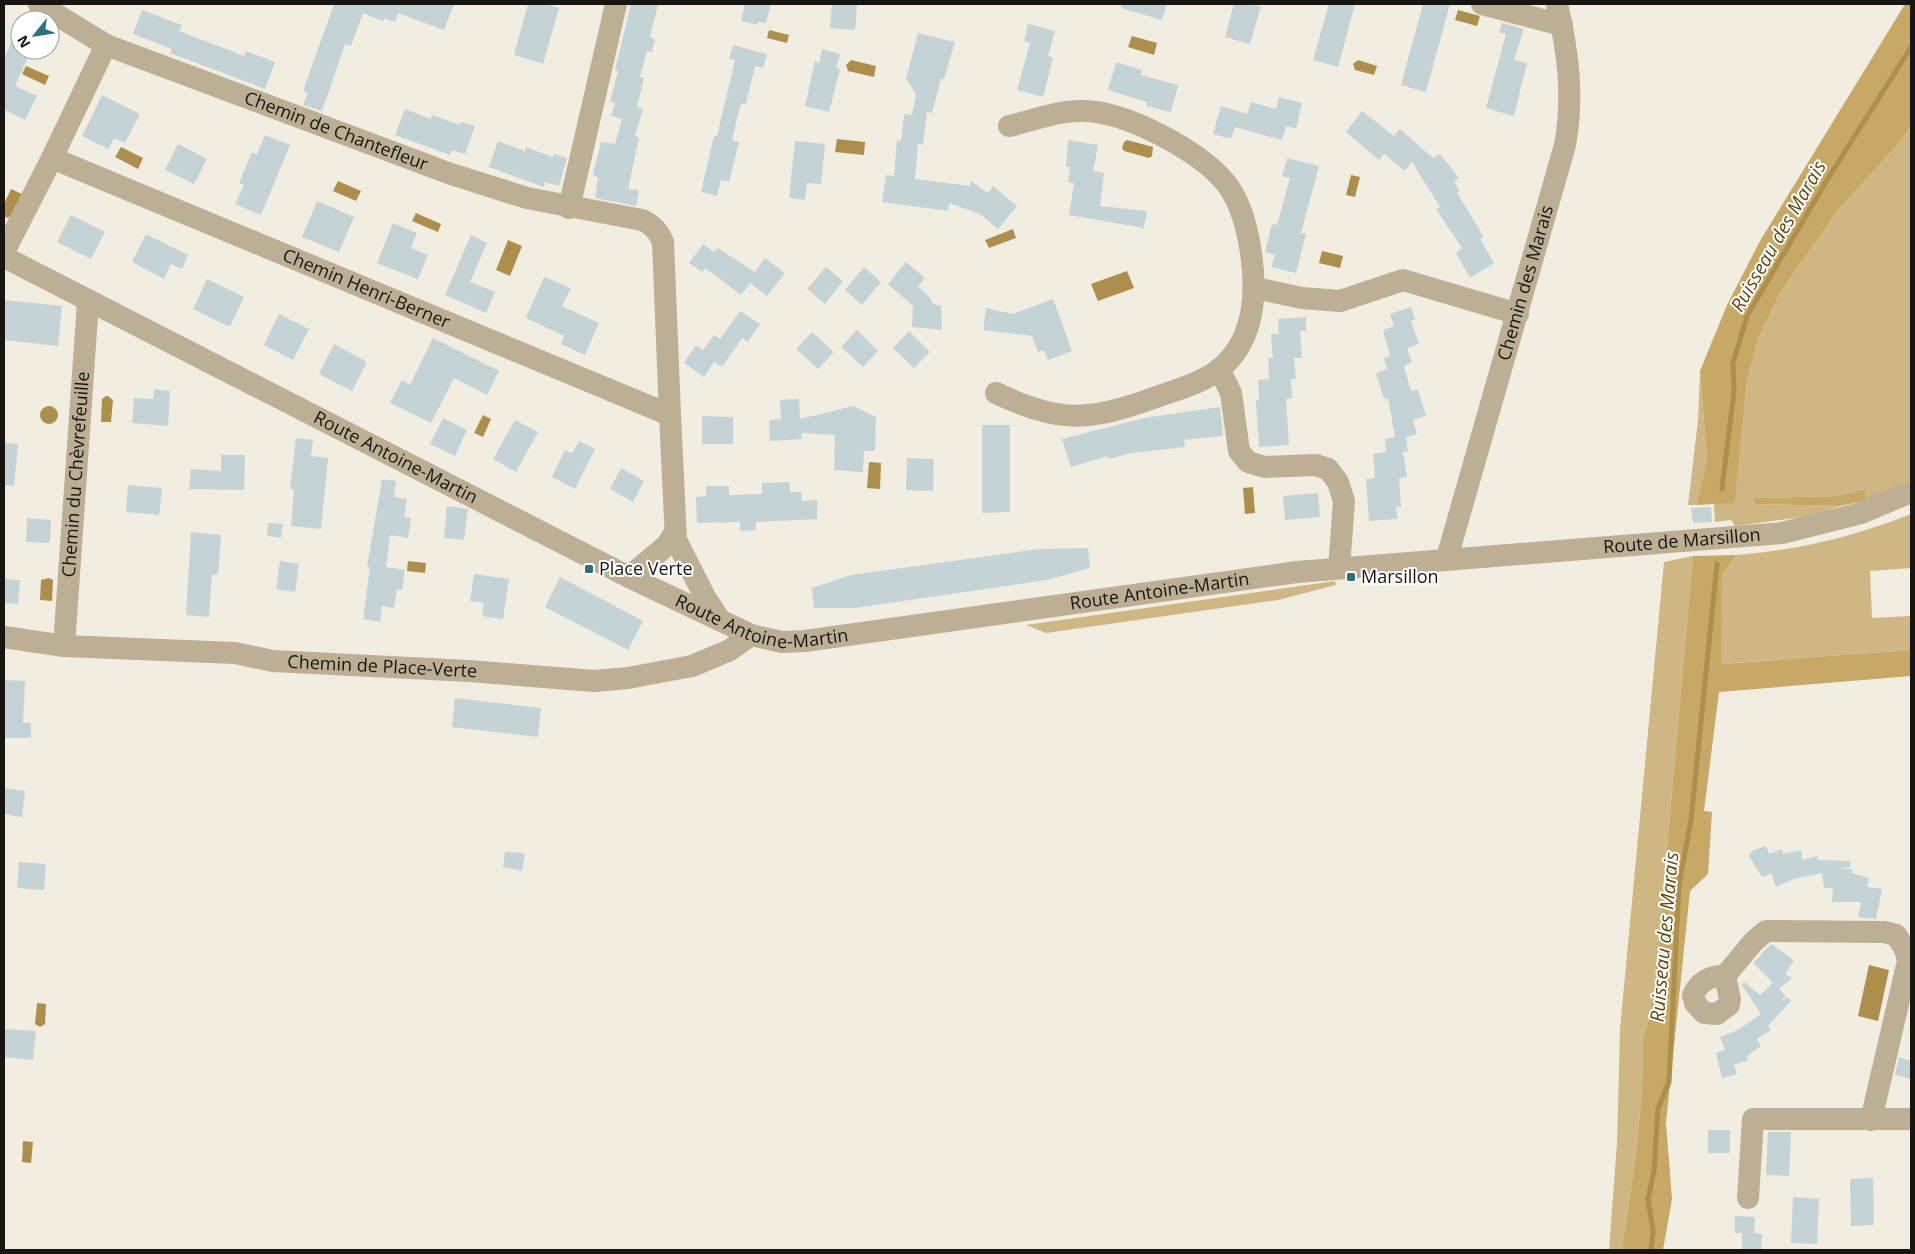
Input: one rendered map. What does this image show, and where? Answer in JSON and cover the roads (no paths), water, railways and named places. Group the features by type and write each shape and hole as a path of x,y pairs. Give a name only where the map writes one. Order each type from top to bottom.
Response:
{"street":[{"name":"Chemin de Chantefleur","path":"39,4 106,46 451,174 527,198 569,208 642,220 650,224 659,233 662,242 670,415"},
{"path":"569,208 616,4"},
{"path":"1482,4 1559,14"},
{"name":"Chemin des Marais","path":"1447,558 1560,166 1569,125 1570,69 1559,14"},
{"path":"4,252 106,46"},
{"path":"996,393 1027,408 1067,417 1120,410 1172,391 1219,369 1240,344 1248,325 1255,288 1246,228 1242,213 1233,194 1212,170 1180,146 1143,126 1094,112 1068,112 1009,126"},
{"name":"Chemin Henri-Berner","path":"52,158 670,415"},
{"name":"Route Antoine-Martin","path":"4,257 88,302 629,577 752,635 782,642 805,641 1264,576 1447,558"},
{"path":"1255,288 1302,298 1340,301 1404,280 1518,314"},
{"name":"Chemin du Chèvrefeuille","path":"64,646 88,302"},
{"path":"1219,369 1231,393 1239,450 1248,462 1255,466 1265,467 1316,465 1328,469 1338,482 1344,501 1340,568"},
{"path":"670,415 675,532 680,548 705,597 720,620"},
{"name":"Route de Marsillon","path":"1447,558 1782,533 1862,513 1911,492"},
{"path":"629,577 667,545 675,532"},
{"name":"Chemin de Place-Verte","path":"4,637 64,646 235,653 273,661 469,671 594,681 628,678 692,666 730,650 752,635"},
{"path":"1725,976 1754,941 1766,931 1884,932 1896,935 1905,949 1908,961 1871,1120"},
{"path":"1748,1198 1753,1119 1911,1120"}],"waterway":[{"name":"Ruisseau des Marais","path":"1722,489 1734,391 1733,363 1747,316 1827,180 1911,47"},
{"name":"Ruisseau des Marais","path":"1651,1250 1653,1231 1648,1199 1654,1171 1658,1108 1669,1082 1679,885 1691,820 1717,564"}],"place":[{"name":"Place Verte","path":"589,569"},
{"name":"Marsillon","path":"1351,577"}]}
